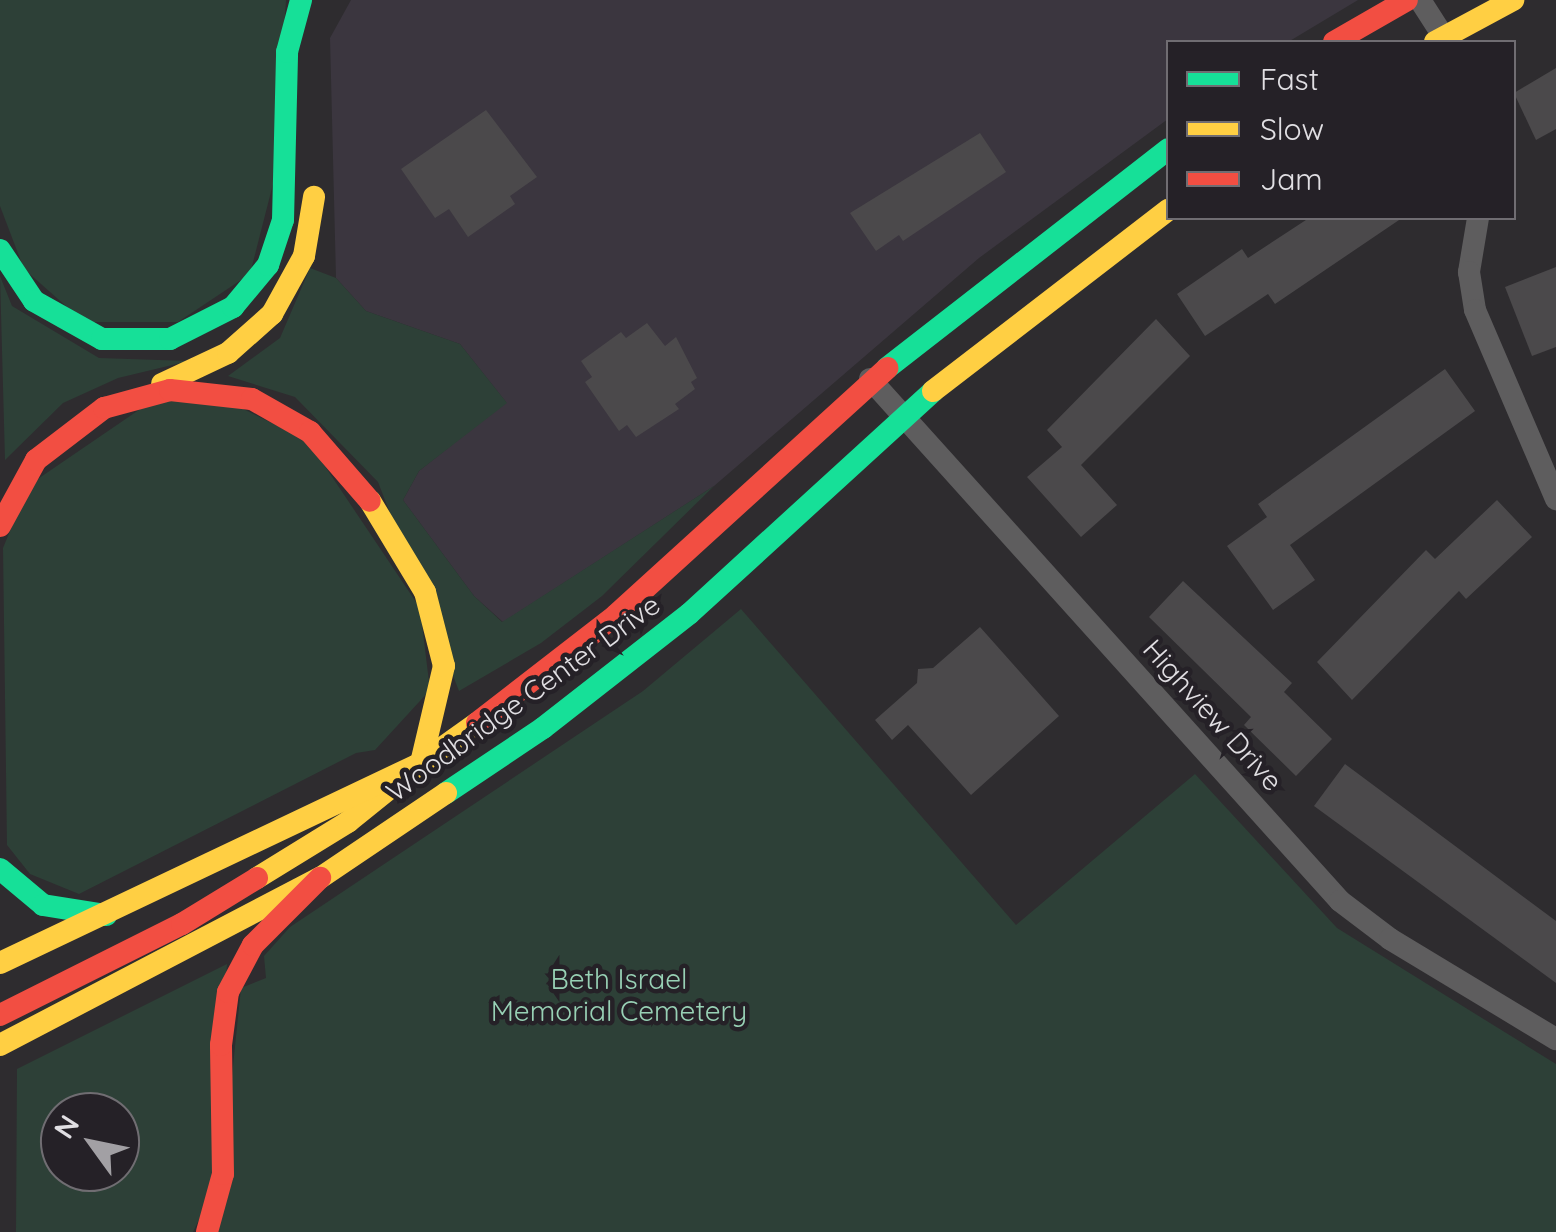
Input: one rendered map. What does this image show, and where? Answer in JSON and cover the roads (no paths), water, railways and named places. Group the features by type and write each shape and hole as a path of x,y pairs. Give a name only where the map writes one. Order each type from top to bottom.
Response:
{"main road":[{"path":"0,250 34,302 102,339 170,339 234,307 268,265 284,220 287,52 300,0"},
{"path":"1337,40 1407,0"},
{"path":"1444,40 1513,0"},
{"path":"315,45 326,10"},
{"name":"Woodbridge Center Drive","path":"0,963 421,764 616,615 870,380 1000,272 1166,150"},
{"path":"0,526 47,449 87,417 228,353 272,314 304,256 314,172"},
{"name":"Woodbridge Center Drive","path":"0,1045 320,878 632,661 904,415 1166,212"},
{"path":"0,1015 222,901 348,822 421,764 444,679 440,638 408,558 350,473 310,432 252,399 189,389 134,396"},
{"path":"0,869 43,905 106,915"},
{"path":"207,1232 223,1174 221,1045 228,992 253,945 320,878"}],"street":[{"path":"1420,0 1441,40"},
{"path":"1478,220 1469,272 1475,310 1556,499"},
{"name":"Highview Drive","path":"870,380 1340,901 1390,939 1556,1039"}],"park label":[{"name":"Beth Israel Memorial Cemetery","path":"619,995"}]}
